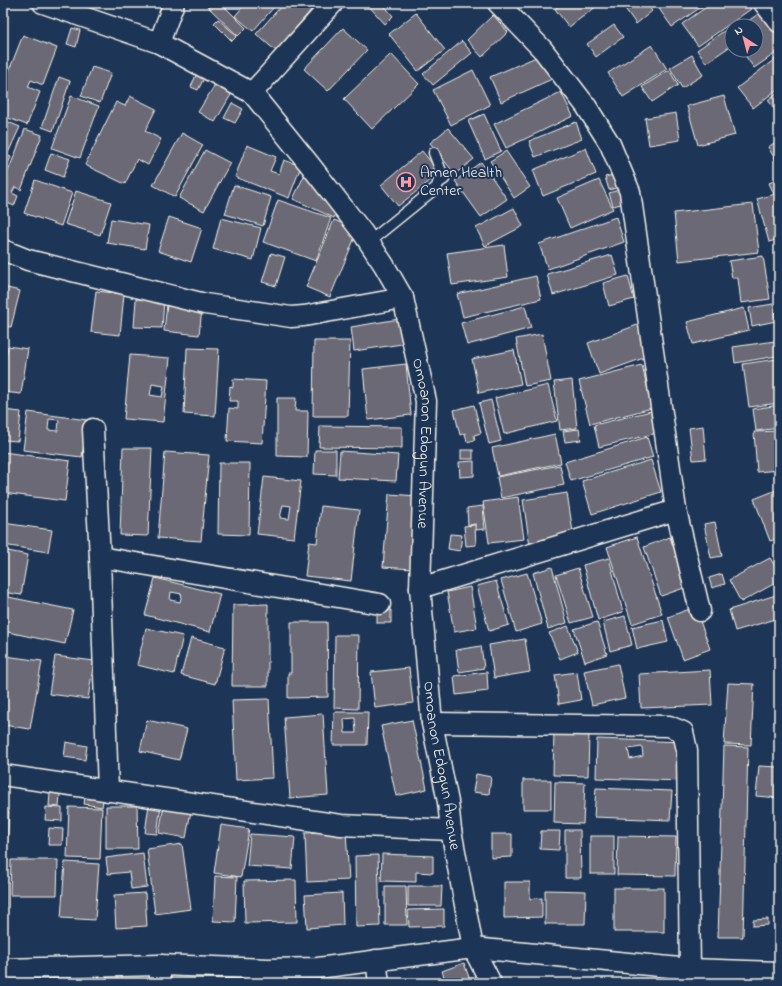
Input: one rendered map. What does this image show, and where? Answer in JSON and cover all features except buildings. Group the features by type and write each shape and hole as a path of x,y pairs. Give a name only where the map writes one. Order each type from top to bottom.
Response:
{"street":[{"name":"Omoanon Edogun Avenue","path":"43,3 159,43 252,93 363,232 403,298 426,401 420,588 432,723 448,802 451,830 473,948 491,983"},
{"path":"159,43 174,3"},
{"path":"252,93 333,3"},
{"path":"498,3 543,50 586,106 610,144 630,192 676,510 700,611"},
{"path":"764,3 779,22"},
{"path":"3,250 28,260 205,304 291,318 403,298"},
{"path":"93,429 100,557 108,791"},
{"path":"420,588 676,510"},
{"path":"100,557 380,604"},
{"path":"432,723 669,726 683,732 687,750 690,969"},
{"path":"3,775 341,825 451,830"},
{"path":"3,969 160,974 318,968 473,948 690,969 779,972"},
{"path":"376,960 379,983"}],"lane":[{"path":"369,242 437,187 438,183 444,179 434,154"}],"place":[{"name":"Amen Health Center","path":"406,182"}]}
